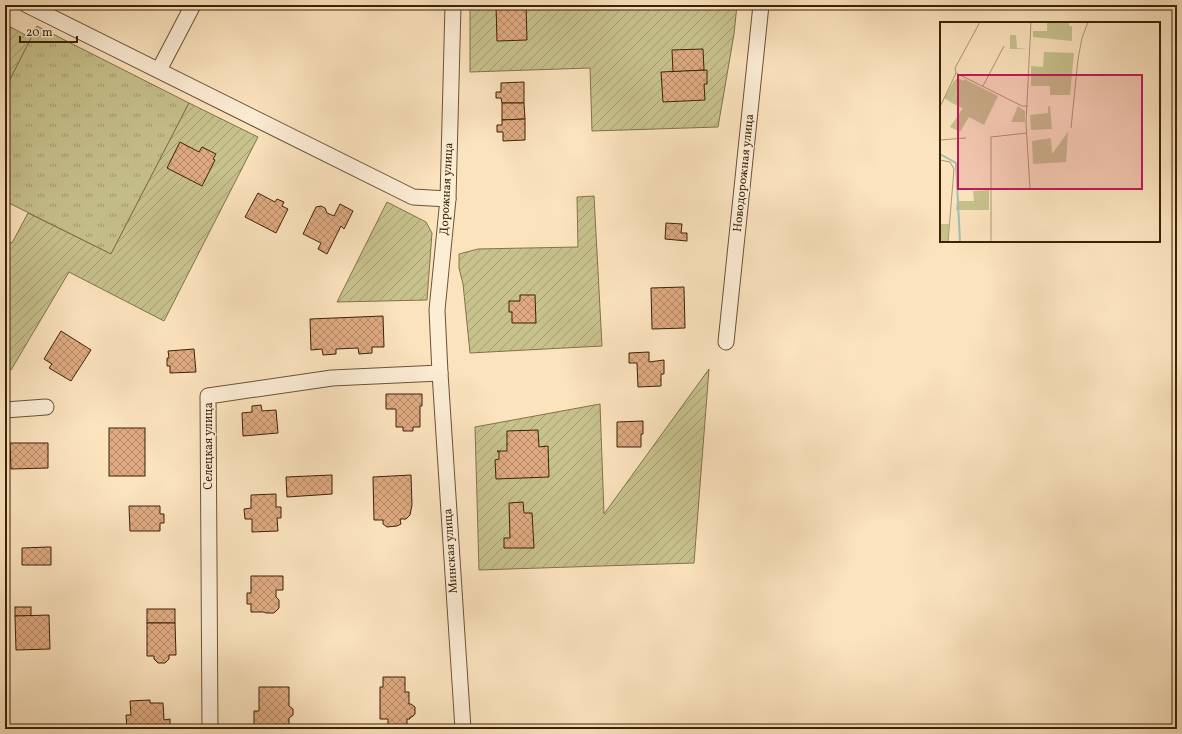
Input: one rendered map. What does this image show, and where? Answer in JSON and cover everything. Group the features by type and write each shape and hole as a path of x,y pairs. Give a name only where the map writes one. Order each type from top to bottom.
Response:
{"street":[{"path":"26,5 414,197 448,199"},
{"path":"159,70 193,5"},
{"name":"Дорожная улица","path":"440,373 437,310 448,199 453,5"},
{"name":"Новодорожная улица","path":"726,342 761,5"},
{"name":"Селецкая улица","path":"210,729 208,396 332,378 440,373"},
{"name":"Минская улица","path":"440,373 463,729"},
{"path":"5,410 46,407"}],"green space":[{"path":"470,5 737,5 734,34 718,127 592,131 590,68 470,72"},
{"path":"5,24 31,38 5,89"},
{"path":"37,26 189,103 111,254 5,201 5,89"},
{"path":"189,103 258,137 164,321 69,272 11,370 5,366 5,240 12,243 28,213 111,254"},
{"path":"594,196 602,346 470,353 463,284 459,268 459,254 478,249 578,247 577,197"},
{"path":"387,202 426,222 432,233 427,300 337,302"},
{"path":"709,369 694,563 479,570 475,427 600,404 604,514"}],"building":[{"path":"496,5 526,5 527,40 497,41"},
{"path":"703,49 704,70 673,72 672,50"},
{"path":"707,70 707,84 704,84 705,100 663,102 661,72"},
{"path":"524,82 524,103 502,103 501,98 496,98 496,92 501,92 501,83"},
{"path":"502,103 524,103 525,119 502,120"},
{"path":"525,119 525,140 503,141 503,132 497,132 497,125 502,125 502,120"},
{"path":"180,142 199,152 202,147 216,154 213,159 215,160 202,186 167,168"},
{"path":"258,193 275,202 277,199 284,202 282,206 288,209 276,233 245,217"},
{"path":"340,204 353,211 344,229 341,226 327,254 318,249 321,243 303,234 316,207 321,206 325,208 327,213 334,216"},
{"path":"666,223 682,224 681,233 687,233 687,241 665,239"},
{"path":"684,287 685,328 652,329 651,288"},
{"path":"520,295 535,295 536,323 512,323 512,312 509,312 509,301 520,301"},
{"path":"383,316 384,347 372,347 372,353 359,354 358,348 336,349 336,354 323,355 322,349 311,350 310,319"},
{"path":"61,331 91,350 71,381 49,368 52,364 44,359"},
{"path":"194,349 196,372 170,373 170,366 167,366 167,358 169,358 168,351"},
{"path":"649,352 649,362 664,360 664,374 661,374 661,386 638,387 637,363 629,363 629,353"},
{"path":"386,394 422,394 422,406 420,406 420,427 413,427 413,431 403,431 403,427 396,427 396,409 386,409"},
{"path":"261,405 262,411 276,410 278,433 243,436 242,413 252,412 252,406"},
{"path":"643,421 641,447 617,447 617,422"},
{"path":"109,428 145,428 145,476 109,476"},
{"path":"538,430 539,447 548,446 549,477 496,479 495,460 499,459 499,452 497,451 507,451 507,431"},
{"path":"10,443 48,443 48,468 11,469"},
{"path":"332,475 332,494 287,497 286,477"},
{"path":"411,475 412,505 410,515 406,519 400,519 401,524 397,526 387,527 383,524 383,520 374,520 373,477"},
{"path":"276,494 276,507 281,507 281,518 277,518 278,531 252,532 252,519 245,519 244,509 251,508 251,495"},
{"path":"523,502 524,513 532,513 534,548 504,548 504,538 510,538 509,503"},
{"path":"129,506 160,506 160,514 164,514 164,523 160,523 160,531 130,531"},
{"path":"51,547 51,565 22,565 22,548"},
{"path":"251,576 283,576 283,590 276,590 276,597 279,600 279,608 274,613 251,612 251,604 247,604 247,593 251,593"},
{"path":"15,607 31,607 31,616 15,616"},
{"path":"147,609 175,609 175,623 147,623"},
{"path":"49,615 50,649 16,650 15,616"},
{"path":"147,623 175,623 176,655 169,655 169,659 165,663 158,663 154,659 154,656 147,656"},
{"path":"383,677 405,677 405,692 409,692 409,704 415,707 415,714 410,717 410,719 407,719 407,727 388,728 388,719 380,719 380,687 383,687"},
{"path":"259,687 289,687 289,706 293,709 293,715 289,718 289,729 276,729 276,727 254,727 254,711 259,711"},
{"path":"150,700 150,703 163,703 164,720 170,719 170,729 127,729 126,715 131,715 130,701"}]}
